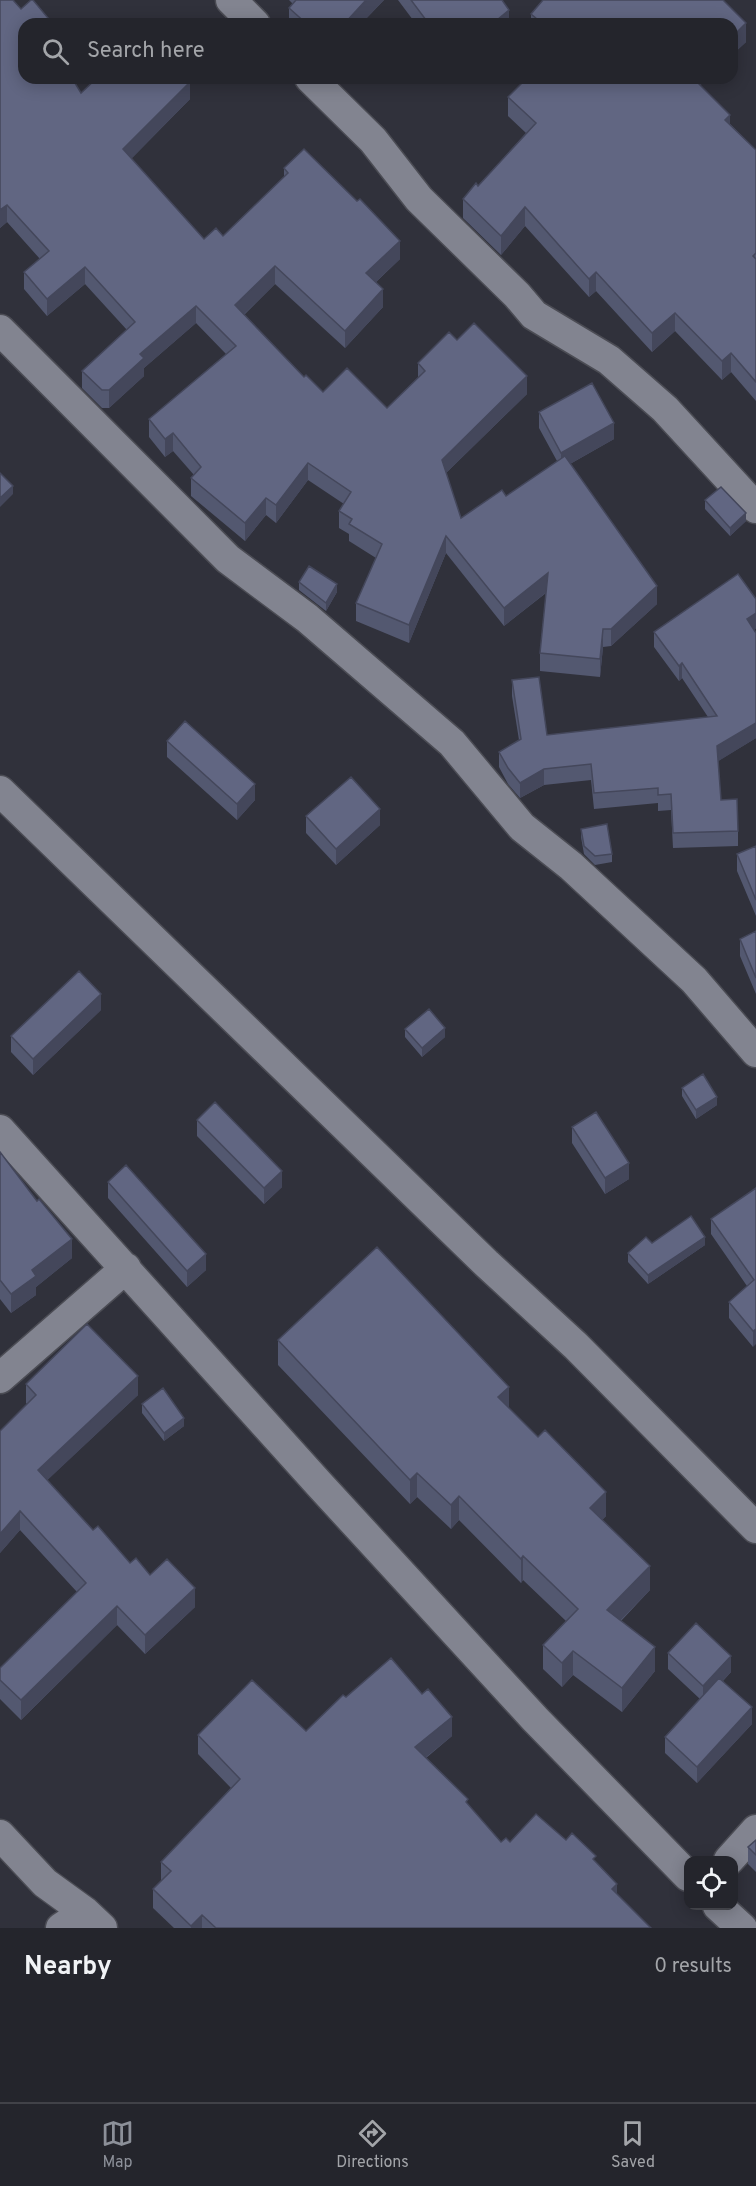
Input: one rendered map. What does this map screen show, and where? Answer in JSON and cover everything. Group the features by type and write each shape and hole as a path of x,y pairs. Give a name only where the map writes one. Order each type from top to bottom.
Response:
{"street":[{"path":"231,0 249,18"},
{"path":"316,84 373,140 419,199 517,295 534,315 609,360 665,409 756,508"},
{"path":"0,330 228,559 307,618 452,743 522,827 571,866 694,980 756,1052"},
{"path":"0,791 477,1254 576,1346 756,1528"},
{"path":"0,1130 319,1484 535,1719 684,1872"},
{"path":"0,1378 126,1268"},
{"path":"733,1856 756,1830"},
{"path":"0,1835 82,1923"},
{"path":"723,1910 742,1928"}],"building":[{"path":"0,0 13,0 21,9 33,0 48,18 18,18 18,84 76,84 81,93 91,84 188,84 123,149 204,239 216,228 223,236 288,173 284,168 304,149 357,201 360,199 400,241 366,273 383,289 345,331 275,266 235,305 304,377 306,375 323,392 347,368 387,408 425,371 418,363 449,332 457,340 474,323 527,376 442,460 461,518 502,490 506,496 565,456 657,586 611,629 603,629 600,659 540,653 548,573 504,608 446,536 409,625 356,603 382,544 349,524 352,519 339,511 351,492 308,463 276,505 266,498 245,523 191,478 201,467 173,433 165,439 149,419 236,346 196,306 140,354 144,358 109,390 102,390 82,371 135,322 85,267 47,299 24,272 49,251 7,205 0,210"},
{"path":"296,0 366,0 350,18 300,18 289,8"},
{"path":"411,0 502,0 509,10 499,18 424,18"},
{"path":"543,0 723,0 746,23 738,31 738,18 536,18 531,14"},
{"path":"521,84 699,84 730,115 725,120 756,150 756,253 753,256 756,259 756,382 731,353 722,361 675,313 652,333 596,272 589,279 525,207 501,236 463,199 476,183 478,186 536,123 508,97"},
{"path":"592,383 614,423 561,453 539,412"},
{"path":"0,473 13,486 0,498"},
{"path":"721,487 746,513 730,528 705,500"},
{"path":"309,566 337,584 326,603 299,582"},
{"path":"738,574 756,599 756,613 747,619 756,633 756,723 717,746 721,800 737,799 738,831 673,833 671,794 658,795 658,788 594,793 591,764 544,769 520,783 499,752 521,739 512,680 539,677 547,735 717,716 682,663 679,666 654,632"},
{"path":"185,721 255,784 237,804 167,741"},
{"path":"351,777 380,809 336,849 306,816"},
{"path":"607,824 612,854 595,856 584,846 581,829"},
{"path":"756,846 756,900 737,854"},
{"path":"756,931 756,978 740,939"},
{"path":"79,971 101,994 33,1059 11,1036"},
{"path":"429,1009 445,1028 422,1048 405,1029"},
{"path":"703,1074 717,1097 696,1110 682,1088"},
{"path":"215,1102 282,1171 264,1188 197,1120"},
{"path":"596,1112 629,1163 605,1178 572,1127"},
{"path":"0,1152 37,1201 39,1199 72,1239 32,1270 36,1276 11,1294 0,1280"},
{"path":"126,1165 206,1254 187,1271 108,1182"},
{"path":"756,1188 756,1329 753,1331 729,1302 754,1280 711,1219"},
{"path":"691,1216 705,1237 648,1275 628,1253 646,1237 652,1243"},
{"path":"377,1247 509,1387 498,1397 538,1437 545,1430 606,1492 590,1508 650,1566 607,1610 655,1647 622,1688 573,1651 562,1663 543,1645 578,1609 523,1556 521,1559 459,1496 451,1505 417,1473 410,1480 278,1340"},
{"path":"87,1324 138,1376 38,1470 93,1530 98,1526 130,1563 136,1558 150,1575 167,1559 195,1588 145,1635 117,1606 21,1700 0,1680 0,1668 86,1583 20,1511 0,1534 0,1431 36,1395 26,1384"},
{"path":"163,1388 184,1418 164,1433 142,1404"},
{"path":"696,1623 731,1656 703,1686 668,1653"},
{"path":"391,1658 422,1694 428,1689 452,1717 415,1747 468,1799 466,1802 501,1842 506,1838 510,1842 536,1814 566,1840 572,1833 596,1856 593,1859 617,1884 612,1889 651,1928 216,1928 202,1915 191,1926 153,1889 171,1871 161,1862 240,1779 198,1735 252,1680 306,1731 343,1695 346,1697"},
{"path":"719,1678 752,1707 697,1767 665,1737"},
{"path":"756,1840 756,1855 748,1847"}]}
